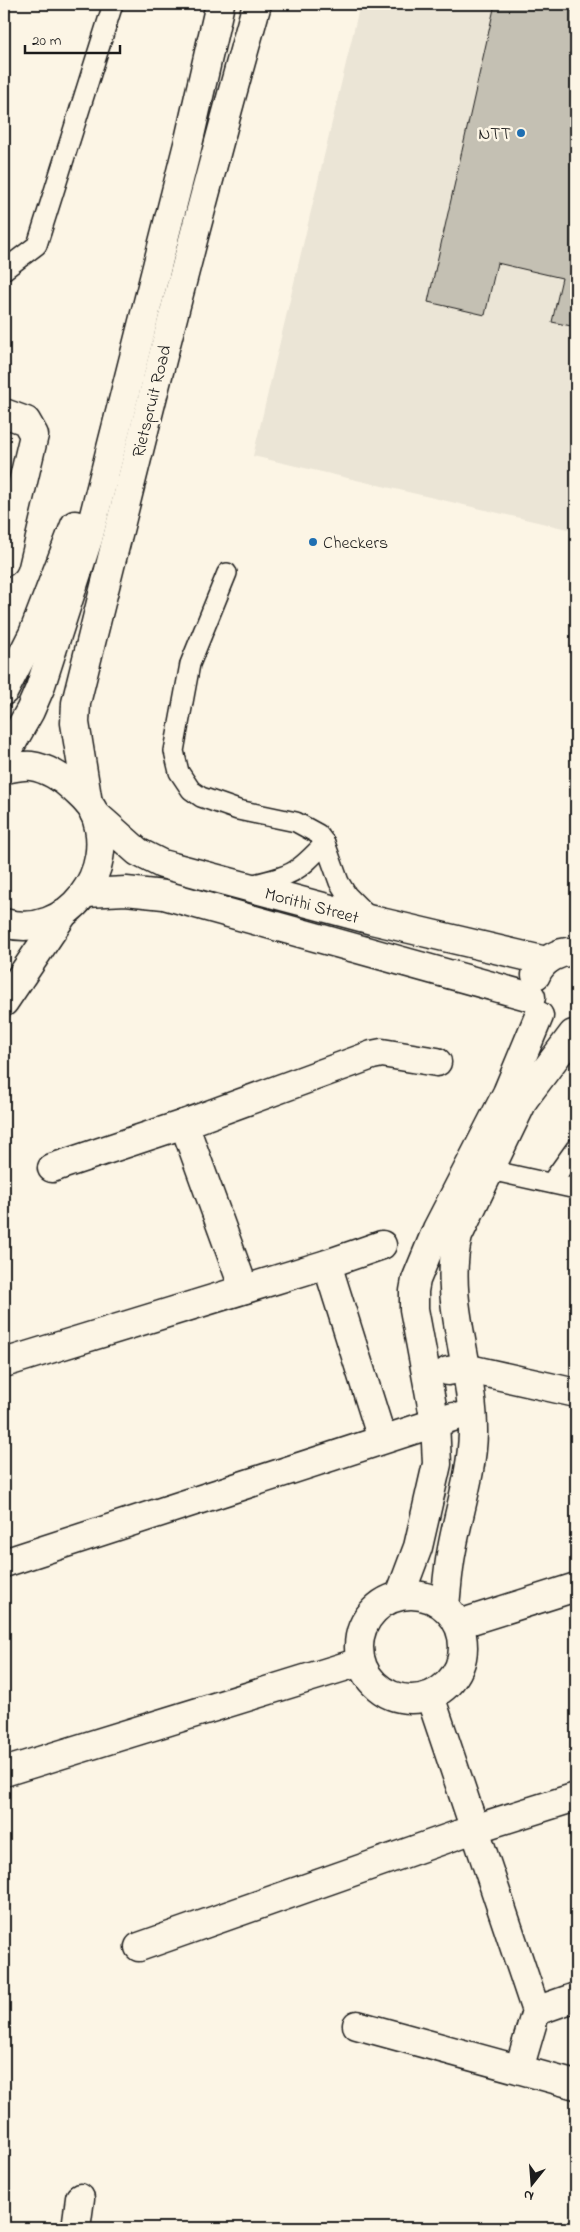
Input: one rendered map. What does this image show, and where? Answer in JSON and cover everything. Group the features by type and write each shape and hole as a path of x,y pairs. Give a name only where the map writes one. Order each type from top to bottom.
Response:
{"street":[{"name":"Rietspruit Road","path":"4,757 30,711 43,679 88,539 189,140 220,4"},
{"name":"Rietspruit Road","path":"86,893 98,868 101,840 91,808 75,723 76,703 215,152 257,4"},
{"path":"4,691 33,634 126,392"},
{"path":"4,413 26,421 34,435 4,562"},
{"name":"Morithi Street","path":"4,769 31,766 64,778 91,808 138,852 162,864 242,887 372,920 546,960"},
{"name":"Morithi Street","path":"86,893 126,892 164,895 535,1006 554,1029 575,1034 524,1099 481,1165"},
{"path":"4,1002 64,913 86,893"},
{"path":"4,923 13,925 40,924 64,913"},
{"path":"452,1615 432,1598 416,1594 400,1595 380,1604 366,1619 358,1640 360,1662 370,1681 387,1694 409,1700 430,1696 448,1684 460,1666 464,1645 452,1615 451,1550 471,1466 473,1431 456,1308 453,1254 535,1006 535,977 546,960 559,953 576,952"},
{"path":"52,1168 184,1124 372,1055 382,1053 437,1062"},
{"path":"184,1124 244,1289"},
{"path":"400,1595 418,1547 437,1464 435,1422 414,1309 414,1291 437,1228 481,1165"},
{"path":"4,1363 382,1245"},
{"path":"326,1264 382,1439"},
{"path":"426,1375 465,1368 576,1392"},
{"path":"4,1563 382,1439 471,1412"},
{"path":"452,1615 576,1587"},
{"path":"4,1772 360,1662"},
{"path":"430,1696 536,2011 518,2069"},
{"path":"139,1947 474,1828 576,1796"},
{"path":"536,2011 576,1997"},
{"path":"357,2025 576,2085"},
{"path":"76,2228 80,2198"}],"lane":[{"path":"4,270 37,245 113,4"},
{"path":"227,573 190,664 174,751 179,772 191,790 201,797 238,810 296,822 318,834 325,843 343,889 372,920"},
{"path":"242,887 291,874 301,868 325,843"},
{"path":"551,1184 576,1148"},
{"path":"481,1165 576,1189"}],"shaded area":[{"path":"360,4 576,4 576,531 253,456"}],"building":[{"name":"NTT","path":"495,4 576,4 576,327 552,322 562,278 497,263 485,315 428,302"}],"place":[{"name":"NTT","path":"521,133"},
{"name":"Checkers","path":"313,542"}]}
